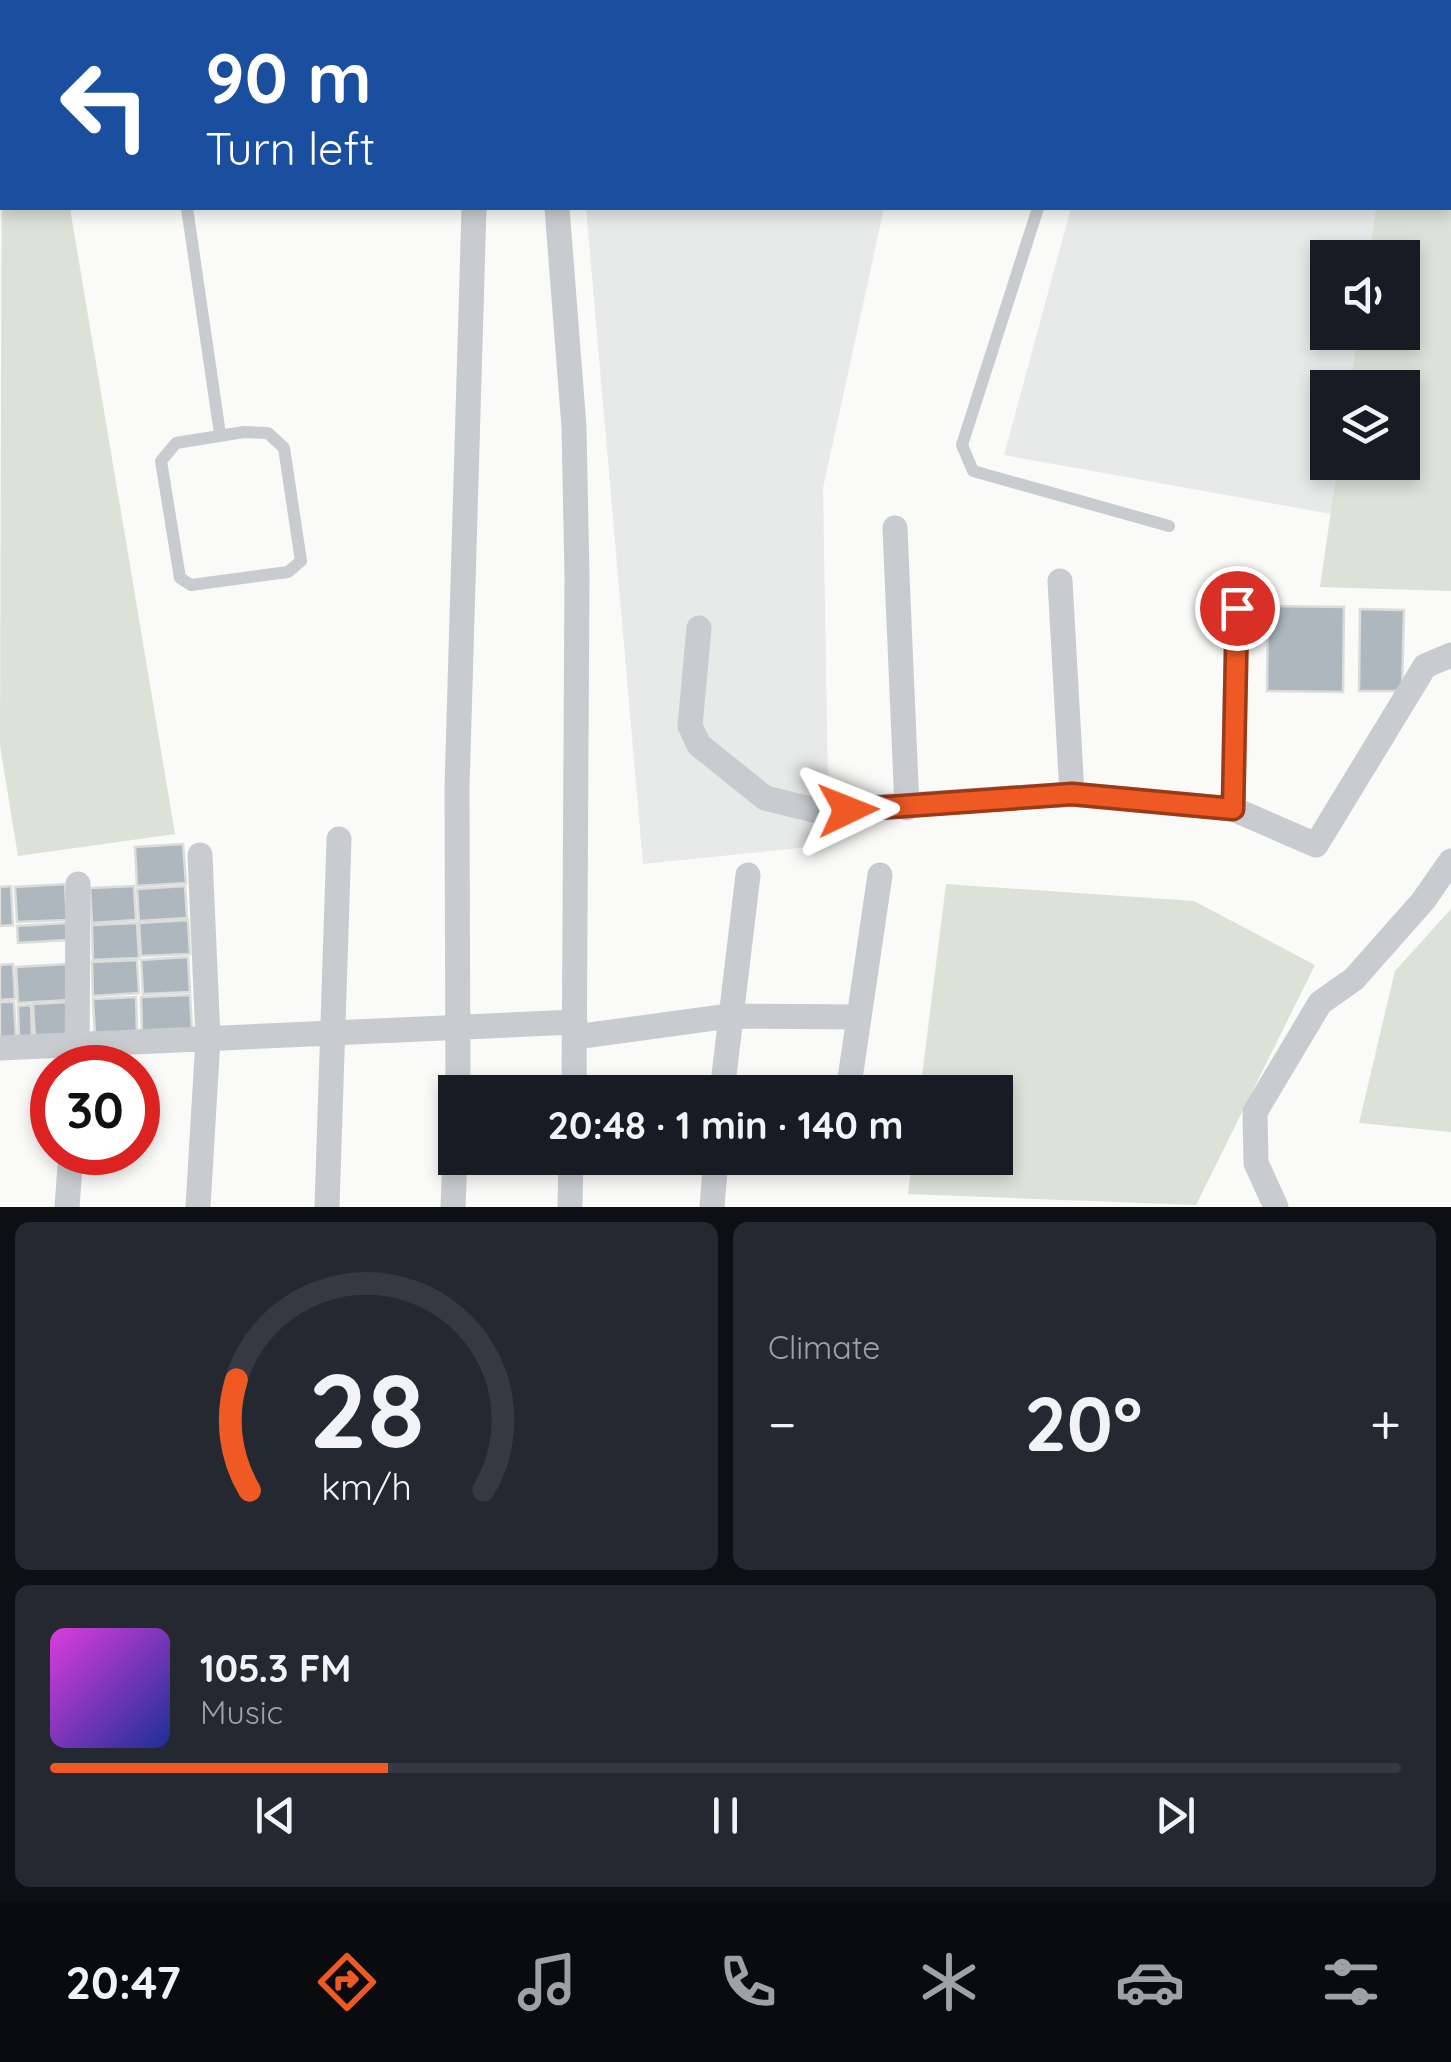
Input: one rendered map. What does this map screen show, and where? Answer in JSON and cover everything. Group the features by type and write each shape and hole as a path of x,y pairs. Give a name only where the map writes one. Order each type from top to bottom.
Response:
{"street":[{"path":"459,1075 457,788 474,210"},
{"path":"557,210 574,427 577,578 574,1075"},
{"path":"895,528 907,808"},
{"path":"1060,581 1072,794"},
{"path":"1233,809 1237,608"},
{"path":"699,628 690,726 699,746 765,798 818,811 1072,794 1233,809 1316,844 1425,666 1451,655"},
{"path":"327,1207 338,839"},
{"path":"198,1207 208,1039 200,855"},
{"path":"1276,1207 1256,1163 1254,1112 1320,1003 1354,979 1423,901 1451,861"},
{"path":"723,1075 748,875"},
{"path":"850,1075 880,875"},
{"path":"78,884 78,1045"},
{"path":"160,1045 208,1039 461,1028 575,1029 728,1016 857,1018"},
{"path":"0,1048 30,1051"},
{"path":"67,1207 69,1175"},
{"path":"453,1207 454,1175"},
{"path":"570,1207 571,1175"},
{"path":"712,1207 715,1175"}],"lane":[{"path":"188,210 220,434"},
{"path":"1037,210 962,445 966,460 973,471 1169,526"},
{"path":"268,433 284,448 303,553 298,566 288,572 198,586 180,578 161,461 176,443 220,434 268,433"}],"shaded area":[{"path":"2,210 70,210 175,834 18,856 0,746"},
{"path":"586,210 884,210 823,488 829,845 643,864"},
{"path":"1070,210 1376,210 1371,240 1310,240 1310,350 1355,350 1352,370 1310,370 1310,480 1336,480 1331,514 1004,455"},
{"path":"1376,210 1451,210 1451,591 1320,587 1336,480 1420,480 1420,370 1352,370 1355,350 1420,350 1420,240 1371,240"},
{"path":"946,884 1194,901 1315,965 1196,1205 908,1194 910,1175 1013,1175 1013,1075 922,1075"},
{"path":"1451,909 1451,1132 1359,1123 1395,971"}],"building":[{"path":"1268,606 1344,607 1343,692 1267,691"},
{"path":"1360,609 1404,610 1402,691 1359,691"},
{"path":"183,844 186,883 137,886 135,847"},
{"path":"65,884 67,920 17,922 15,887"},
{"path":"11,886 13,925 0,926 0,887"},
{"path":"134,886 136,920 92,923 90,888"},
{"path":"185,886 187,918 139,921 137,889"},
{"path":"188,920 190,954 141,956 139,923"},
{"path":"66,923 67,940 18,943 17,926"},
{"path":"137,923 139,958 93,960 92,925"},
{"path":"188,957 190,992 143,994 141,960"},
{"path":"137,960 139,993 93,996 92,962"},
{"path":"13,964 15,999 0,1000 0,965"},
{"path":"66,964 69,1000 18,1003 16,967"},
{"path":"190,995 192,1029 142,1033 141,997"},
{"path":"136,997 137,1032 95,1034 93,999"},
{"path":"0,1002 14,1002 16,1038 0,1039"},
{"path":"68,1002 70,1038 35,1040 33,1004"},
{"path":"31,1005 32,1037 19,1037 18,1006"}],"route":[{"path":"848,810 1072,794 1233,809 1237,608"}]}
